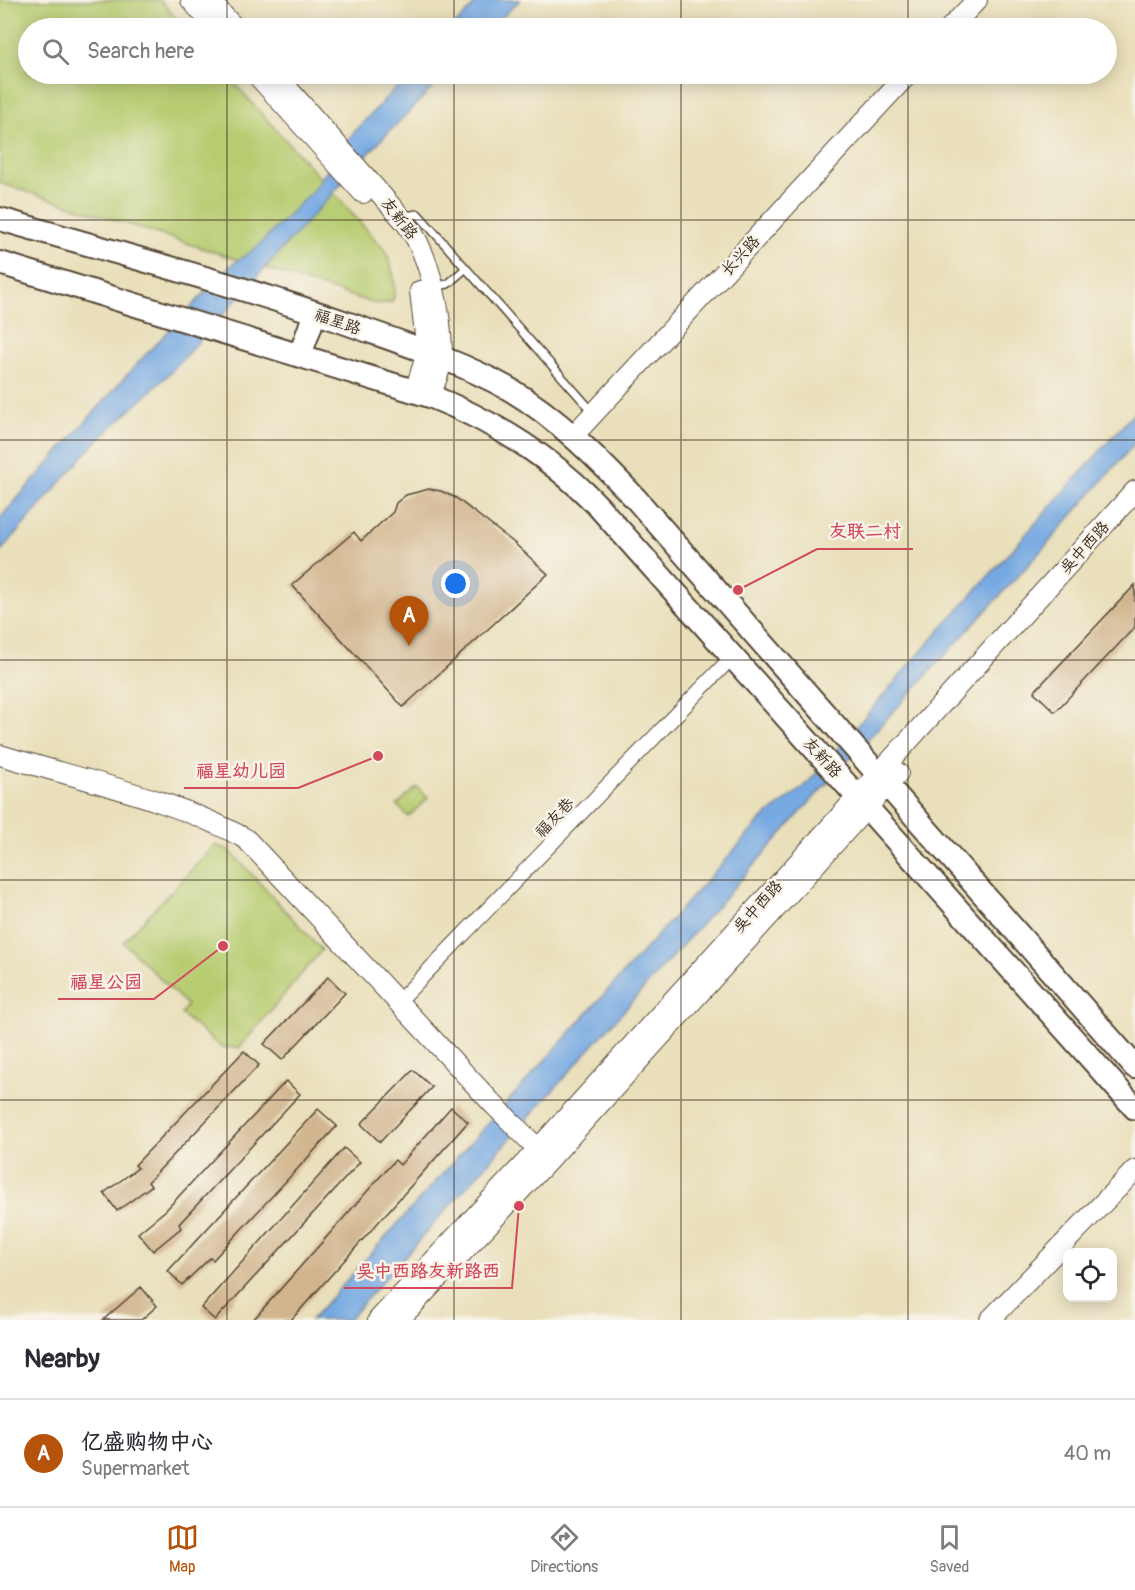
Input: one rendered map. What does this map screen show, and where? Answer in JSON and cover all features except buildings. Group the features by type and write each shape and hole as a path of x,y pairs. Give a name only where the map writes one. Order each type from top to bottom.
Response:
{"main road":[{"path":"191,0 207,18"},
{"path":"209,0 226,18"},
{"path":"960,18 977,0"},
{"name":"友新路","path":"267,84 329,143"},
{"name":"友新路","path":"283,84 356,174 400,216 423,250 433,287 435,356 423,394 493,425 531,449 590,498 1135,1108"},
{"name":"长兴路","path":"572,437 899,84"},
{"name":"友新路","path":"356,174 411,254 435,356"},
{"name":"福星路","path":"0,219 248,290 435,356 509,389 572,437 636,499"},
{"path":"0,263 224,330 423,394"},
{"path":"300,355 315,313"},
{"name":"吴中西路","path":"876,774 1135,491"},
{"name":"友新路","path":"636,499 840,734 1135,1067"},
{"name":"吴中西路","path":"399,1320 856,794 1135,511"},
{"path":"0,755 163,804 221,825 246,839 493,1104 544,1154"},
{"name":"吴中西路","path":"378,1320 544,1154"},
{"path":"990,1320 1135,1170"}],"street":[{"name":"福友巷","path":"399,1001 733,656"}],"lane":[{"path":"400,216 418,213 594,413"},
{"path":"433,287 448,284 466,268"}],"green space":[{"path":"0,0 160,0 176,18 18,18 18,84 235,84 384,249 393,275 394,296 392,302 376,304 0,183"},
{"path":"417,787 428,798 408,817 397,805"},
{"path":"215,845 229,850 322,950 239,1048 221,1047 181,1014 187,1005 123,942"}],"water":[{"path":"479,0 520,0 501,18 462,18"},
{"path":"400,84 436,84 382,139 169,374 93,445 0,552 0,518 135,366 230,266 257,247 314,189 353,133"},
{"path":"1135,412 1135,443 1051,540 810,802 348,1320 311,1320 762,819 805,786 926,646"}],"place":[{"name":"友联二村","path":"738,590"},
{"name":"亿盛购物中心","path":"409,646"},
{"name":"福星幼儿园","path":"378,756"},
{"name":"福星公园","path":"223,946"},
{"name":"吴中西路友新路西","path":"519,1206"}]}
